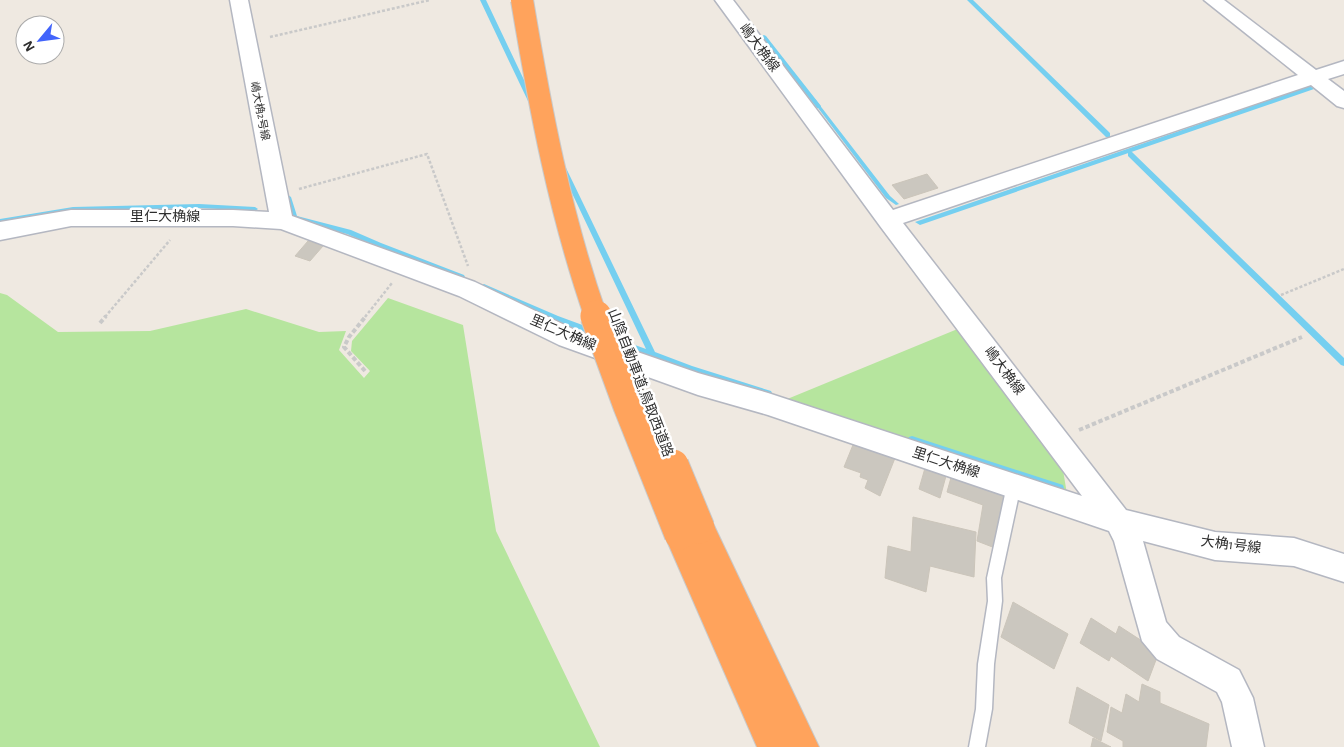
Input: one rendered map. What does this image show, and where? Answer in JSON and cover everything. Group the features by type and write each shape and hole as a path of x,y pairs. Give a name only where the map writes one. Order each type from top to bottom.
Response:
{"highway":[{"path":"512,0 531,53"},
{"name":"山陰自動車道;鳥取西道路","path":"522,0 558,188 582,276 622,390 690,531 800,747"},
{"name":"山陰自動車道;鳥取西道路","path":"536,0 543,50 572,184 598,272 690,531 775,747"}],"street":[{"name":"嶋大桷2号線","path":"239,0 282,221"},
{"name":"嶋大桷線","path":"724,0 888,220 1118,521 1127,536 1153,630 1168,648 1228,681 1237,698 1248,747"},
{"path":"1213,0 1344,101"},
{"path":"888,220 1344,67"},
{"name":"里仁大桷線","path":"0,231 71,218 190,218 282,221 467,289 568,338 698,384 768,404 1118,521"},
{"name":"大桷1号線","path":"1118,521 1215,546 1294,552 1344,568"}],"lane":[{"path":"977,747 984,709 986,664 995,601 994,578 1014,485"}],"path":[{"path":"247,43 430,0"},
{"path":"277,195 427,154 468,264 467,289"},
{"path":"100,323 139,275 190,218"},
{"path":"365,371 344,347 349,337 406,266"},
{"path":"1281,295 1344,269"},
{"path":"1056,440 1302,336"}],"green space":[{"path":"0,293 7,295 58,332 150,331 246,309 319,332 346,331 339,350 364,378 370,371 351,351 352,341 388,298 463,325 496,531 600,747 0,747"},
{"path":"960,328 1062,464 1067,494 780,402"}],"water":[{"path":"1310,86 1314,89 920,225 915,222"},
{"path":"815,99 890,196 899,204 896,205 886,198 812,100"}],"building":[{"path":"927,174 938,188 904,199 892,185"},
{"path":"308,241 323,246 310,261 295,256"},
{"path":"855,440 895,458 880,496 865,488 868,480 860,477 861,473 844,467"},
{"path":"925,468 946,476 940,498 919,489"},
{"path":"952,474 1008,494 995,548 977,541 983,505 947,492"},
{"path":"913,517 976,532 974,577 930,566 926,592 885,578 888,546 911,552"},
{"path":"1013,602 1068,634 1054,669 1001,637"},
{"path":"1091,618 1116,634 1119,626 1159,652 1148,681 1111,656 1109,661 1080,643"},
{"path":"1142,684 1160,692 1160,703 1209,724 1206,747 1123,747 1123,741 1107,732 1111,707 1122,713 1126,694 1139,702"},
{"path":"1077,687 1109,705 1101,741 1069,723"},
{"path":"1093,738 1111,747 1091,747"}],"waterway":[{"path":"483,0 531,101"},
{"path":"970,0 1108,135"},
{"path":"764,37 819,107"},
{"path":"1130,154 1344,363"},
{"path":"564,170 652,354"},
{"path":"288,197 294,218 349,232 462,277"},
{"path":"0,222 73,209 199,206 255,209"},
{"path":"484,287 555,318 593,332"},
{"path":"613,340 692,369 768,393"},
{"path":"912,440 1060,488"}]}
